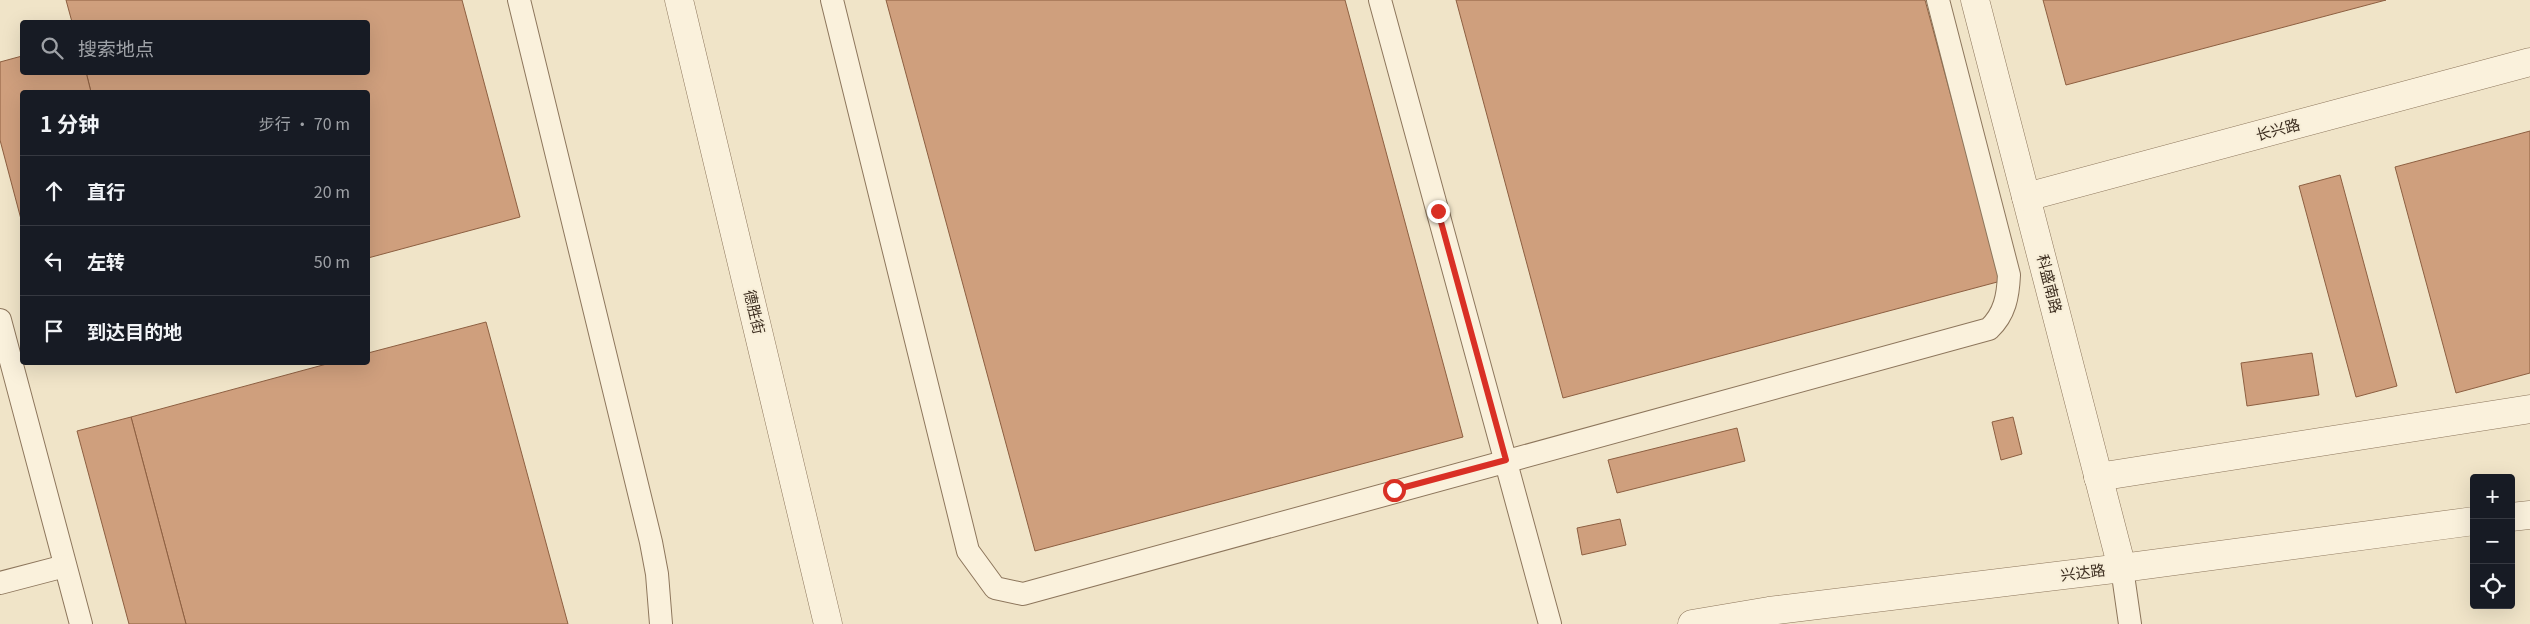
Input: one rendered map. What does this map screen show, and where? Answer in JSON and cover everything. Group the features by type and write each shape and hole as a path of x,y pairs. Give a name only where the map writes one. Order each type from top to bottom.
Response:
{"street":[{"name":"德胜街","path":"679,0 828,624"},
{"name":"科盛南路","path":"1976,0 2122,568"},
{"name":"长兴路","path":"2026,197 2530,62"},
{"path":"2098,477 2530,409"},
{"path":"2515,516 2530,514"},
{"name":"兴达路","path":"1692,624 1769,611 2122,568 2470,522"}],"lane":[{"path":"519,0 651,542 657,574 661,624"},
{"path":"832,0 968,551 995,588 1023,594 1989,329 1998,320 2008,294 2009,275 1938,0"},
{"path":"1380,0 1550,624"},
{"path":"0,320 81,624"},
{"path":"0,583 65,566"},
{"path":"2122,568 2130,624"}],"building":[{"path":"66,0 462,0 520,217 370,257 370,90 90,90 87,75 370,75 370,20 71,20"},
{"path":"886,0 1345,0 1463,437 1035,551"},
{"path":"1456,0 1925,0 2001,281 1563,398"},
{"path":"2043,0 2386,0 2066,85"},
{"path":"20,57 20,75 87,75 90,90 20,90 20,215 0,140 0,62"},
{"path":"2530,131 2530,373 2456,393 2395,167"},
{"path":"2340,175 2397,386 2356,397 2299,186"},
{"path":"486,322 568,624 186,624 131,417 323,365 370,365 370,352"},
{"path":"2312,353 2319,395 2247,406 2241,363"},
{"path":"131,417 186,624 129,624 77,431"},
{"path":"2013,417 2022,454 2001,460 1992,422"},
{"path":"1737,428 1745,461 1617,493 1608,460"},
{"path":"1620,519 1626,545 1582,555 1577,528"}],"route":[{"path":"1394,490 1506,460 1438,211"}]}
